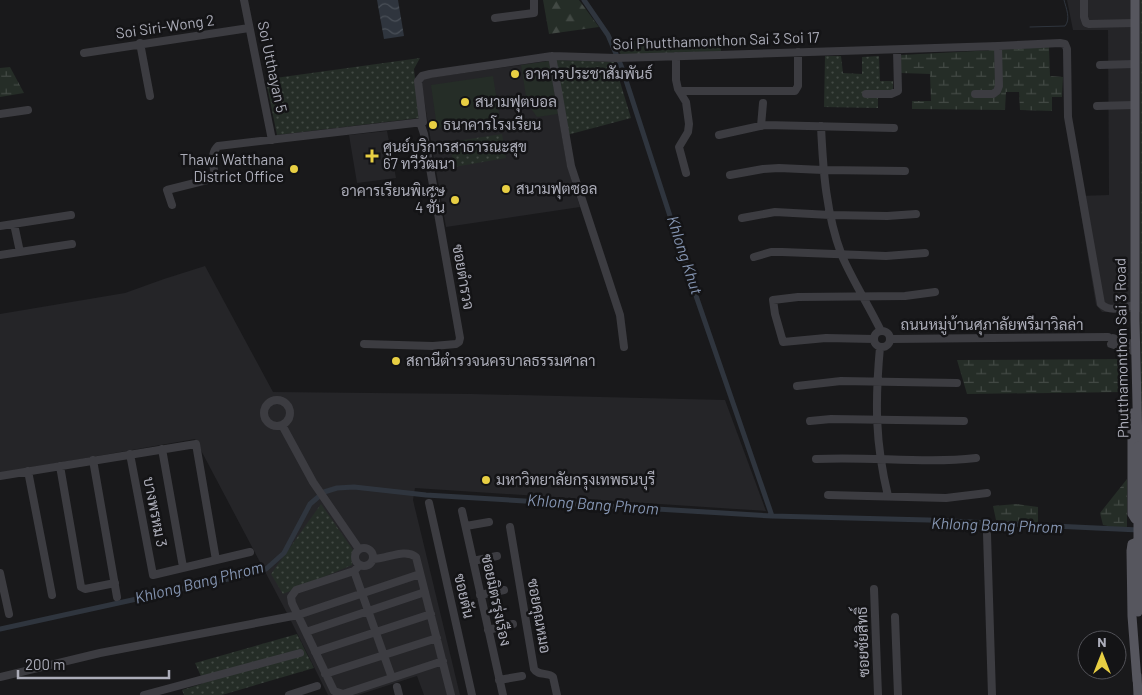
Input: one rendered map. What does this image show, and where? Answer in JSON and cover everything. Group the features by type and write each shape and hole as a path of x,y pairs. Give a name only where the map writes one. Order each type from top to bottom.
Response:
{"main road":[{"name":"Phutthamonthon Sai 3 Road","path":"1135,0 1138,695"},
{"path":"1136,352 1132,408 1132,514 1135,519 1142,520"},
{"path":"1137,681 1132,616 1131,551 1132,544 1142,540"}],"street":[{"name":"Soi Utthayan 5","path":"244,0 272,140"},
{"path":"496,18 534,13 534,0"},
{"path":"1084,0 1086,23 1134,23"},
{"name":"Soi Siri-Wong 2","path":"84,53 249,28"},
{"path":"140,44 150,96"},
{"name":"Soi Phutthamonthon Sai 3 Soi 17","path":"420,122 423,122 418,84 419,78 422,76 552,56 625,58 1065,44 1067,50 1068,117 1101,304 1110,310 1135,305"},
{"path":"975,94 993,94 998,91 998,46"},
{"path":"866,94 891,94 898,91 897,50"},
{"path":"680,91 795,91 798,86 798,52"},
{"path":"552,56 571,166 620,315 624,348"},
{"path":"676,56 676,80 678,89 686,102 689,124 688,132 679,147 686,172"},
{"path":"1100,65 1134,64"},
{"path":"761,126 763,103"},
{"path":"1097,106 1134,106"},
{"path":"0,114 28,110"},
{"path":"172,205 167,190 214,176 212,156 215,148 218,146 420,122"},
{"name":"ซอยตำรวจ","path":"364,344 433,346 456,344 459,342 460,338 424,134 420,122"},
{"path":"719,135 761,126 784,125 894,128"},
{"name":"ถนนหมู่บ้านศุภาลัยพรีมาวิลล่า","path":"821,126 823,170 830,215 842,255 881,331"},
{"path":"730,175 763,169 905,171"},
{"path":"742,218 775,212 887,216 916,214"},
{"path":"0,226 71,215"},
{"path":"14,224 20,252"},
{"path":"0,255 72,244"},
{"path":"754,257 771,252 886,256 925,253"},
{"path":"874,339 826,338 782,342 772,303 773,299 905,296 936,292"},
{"path":"881,331 888,333 890,339 887,346 880,347 875,344 874,339 877,333 881,331"},
{"name":"ถนนหมู่บ้านศุภาลัยพรีมาวิลล่า","path":"890,339 1095,338 1113,342 1136,352"},
{"path":"880,347 876,420 880,459 888,496"},
{"path":"797,386 841,381 957,383"},
{"path":"810,422 831,419 964,422"},
{"path":"282,425 313,482 359,549"},
{"path":"0,476 193,444 197,447 216,560"},
{"path":"162,449 183,567 250,552"},
{"name":"บางพรหม 3","path":"130,454 153,575 183,567"},
{"path":"816,459 956,460 976,458"},
{"path":"93,460 118,596"},
{"path":"60,466 81,587 85,589 115,583"},
{"path":"28,472 52,595"},
{"path":"828,495 946,498 987,493"},
{"name":"ซอยตัน","path":"428,503 472,695"},
{"name":"ซอยมิตรรุ่งเรือง","path":"462,511 503,695"},
{"path":"466,526 489,522"},
{"name":"ซอยคุณหมอ","path":"510,527 534,669 538,673 554,676 557,695"},
{"path":"987,534 992,695"},
{"path":"392,678 362,593 357,568 355,558 356,552 359,549 370,550 373,554 373,559 369,565 357,568 295,591 292,595 291,601 334,691 342,694 392,678 443,661"},
{"path":"373,559 410,553 416,557 451,695"},
{"path":"473,561 497,556"},
{"path":"0,573 9,614"},
{"path":"0,677 100,652 298,615 420,574"},
{"name":"ซอยชัยสิทธิ์","path":"874,589 878,695"},
{"path":"480,595 504,590"},
{"path":"306,632 425,592"},
{"path":"315,652 431,614"},
{"path":"895,617 898,695"},
{"path":"488,630 513,624"},
{"path":"326,674 437,638"},
{"path":"144,695 300,652"},
{"path":"500,680 522,676"},
{"path":"289,695 317,686"}],"shaded area":[{"path":"1067,0 1142,0 1142,312 1102,312 1096,305 1078,196 1109,195 1108,30 1073,30"},
{"path":"549,61 567,165 580,207 446,227 421,79"},
{"name":"ศูนย์บริการสาธารณะสุข 67 ทวีวัฒนา","path":"387,131 396,178 357,183 349,135"},
{"name":"มหาวิทยาลัยกรุงเทพธนบุรี","path":"205,266 273,392 472,394 725,400 766,511 415,488 413,500 460,695 424,695 417,676 358,695 328,695 195,439 0,473 0,314 125,293"}],"green space":[{"path":"543,0 579,0 599,27 549,34"},
{"path":"1140,0 1142,0 1142,502 1140,303"},
{"path":"721,37 721,52 621,55 615,42"},
{"path":"1049,47 1050,76 1063,77 1062,97 1052,97 1052,111 1020,110 1019,92 1006,92 1005,110 912,109 912,101 931,101 930,74 901,73 901,55"},
{"path":"825,56 841,56 843,73 862,74 862,57 879,56 880,81 893,81 893,95 878,96 878,108 824,107"},
{"path":"420,58 414,69 419,118 277,135 267,86 268,79"},
{"path":"555,60 614,62 631,118 567,135"},
{"path":"549,61 558,114 537,117 527,103 521,65"},
{"path":"10,67 24,93 0,97 0,68"},
{"name":"สนามฟุตบอล","path":"493,76 500,119 437,128 431,85"},
{"path":"502,134 506,158 454,167 450,142"},
{"path":"1126,359 1126,392 967,394 957,360"},
{"path":"1127,479 1127,527 1103,525 1100,513"},
{"path":"321,504 353,550 352,565 283,594 271,574"},
{"path":"1016,504 1038,507 1038,523 996,520 993,506"},
{"path":"297,634 314,668 222,695 184,695 182,690 204,683 195,663"}],"water":[{"path":"377,0 398,0 404,36 384,39"}],"waterway":[{"name":"Khlong Khut","path":"584,0 608,35 622,68 694,290 772,516"},
{"path":"1030,27 1065,26 1068,17 1064,0"},
{"name":"Khlong Bang Phrom","path":"0,629 266,569 284,553 310,504 324,492 337,488 354,487 426,495 772,516 928,520 1139,530"}],"place":[{"name":"อาคารประชาสัมพันธ์","path":"515,74"},
{"name":"สนามฟุตบอล","path":"465,102"},
{"name":"ธนาคารโรงเรียน","path":"433,125"},
{"name":"ศูนย์บริการสาธารณะสุข 67 ทวีวัฒนา","path":"372,156"},
{"name":"Thawi Watthana District Office","path":"294,169"},
{"name":"สนามฟุตซอล","path":"506,189"},
{"name":"อาคารเรียนพิเศษ 4 ชั้น","path":"455,200"},
{"name":"สถานีตำรวจนครบาลธรรมศาลา","path":"396,361"},
{"name":"มหาวิทยาลัยกรุงเทพธนบุรี","path":"486,480"}]}
